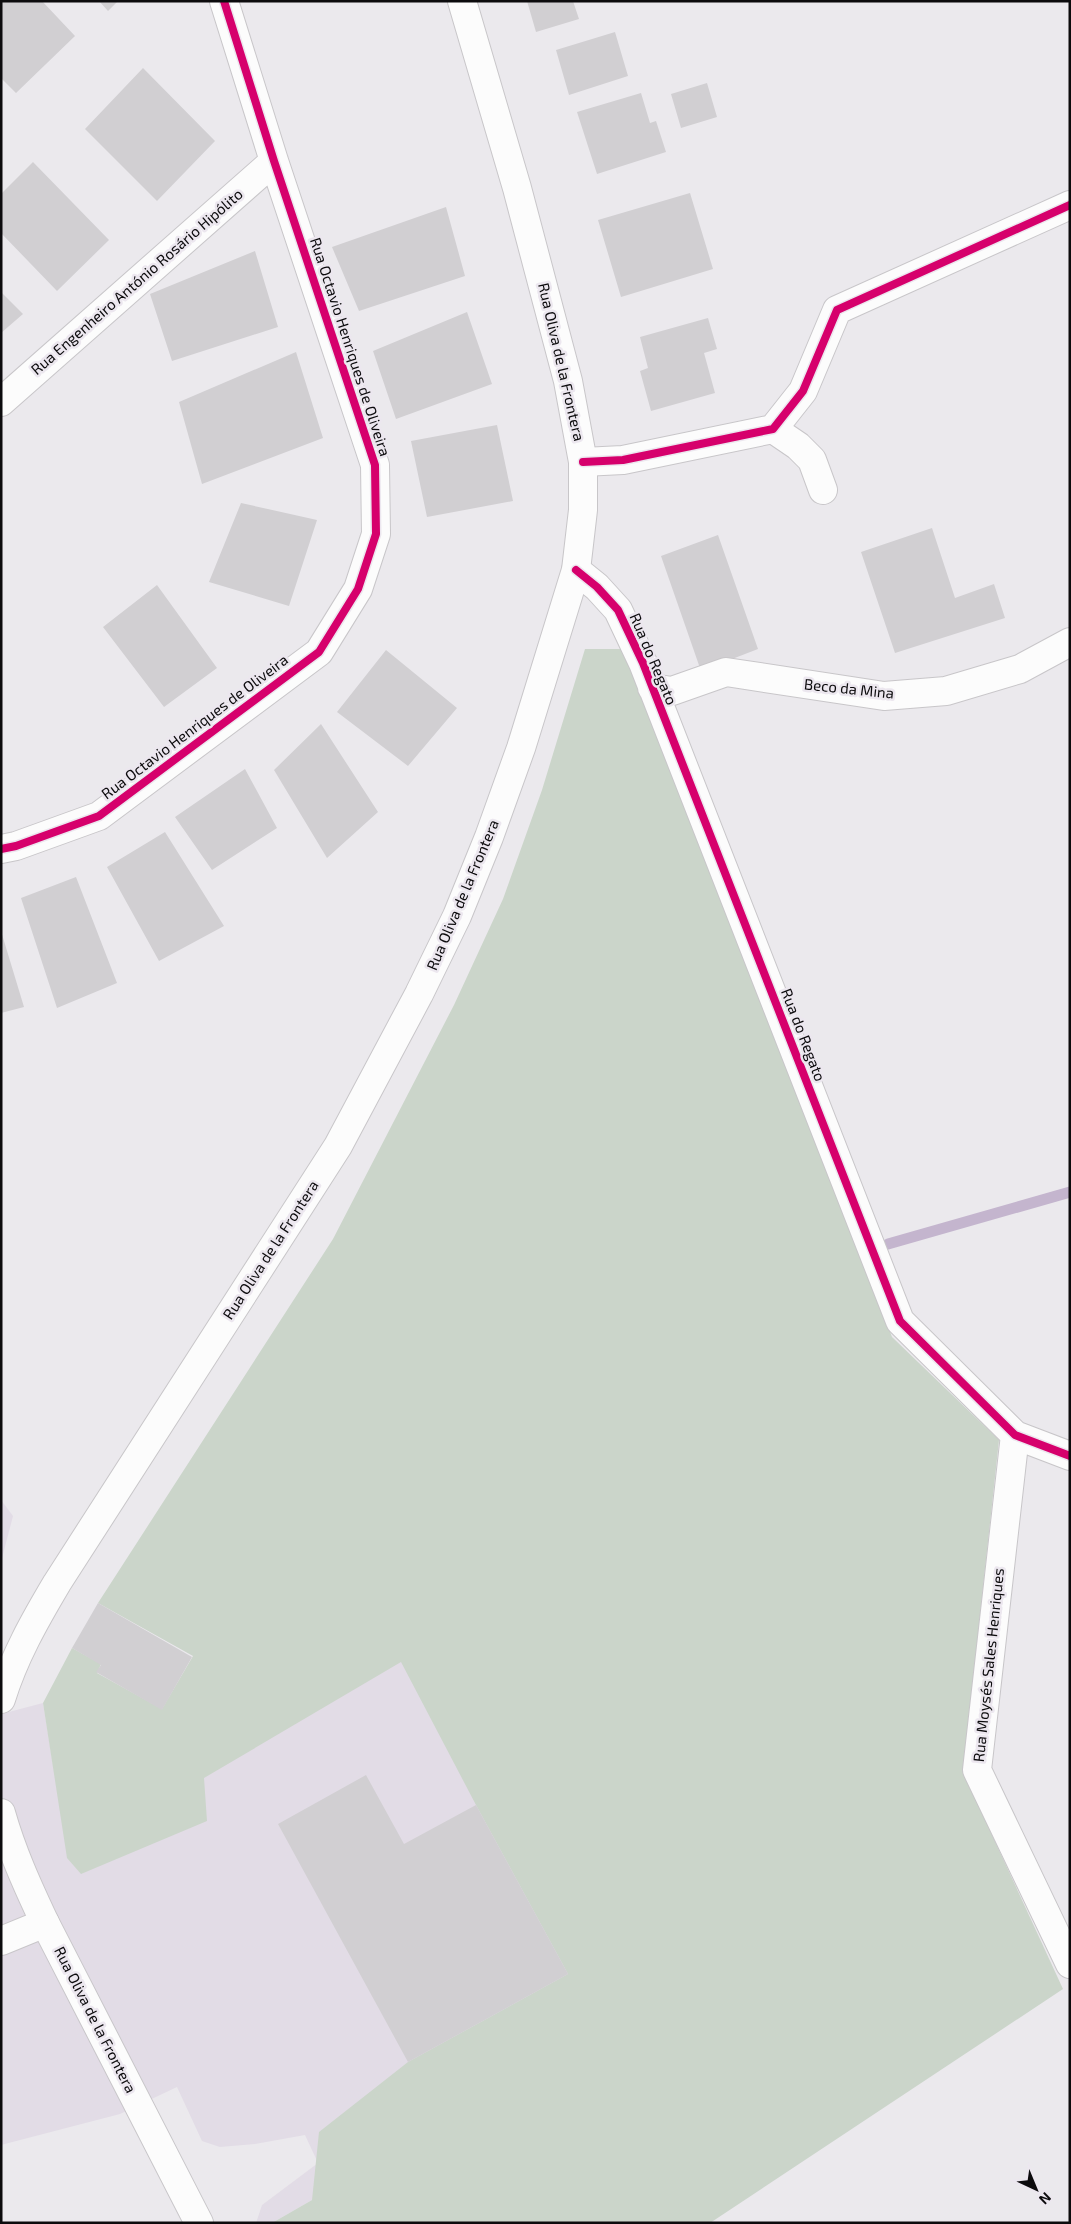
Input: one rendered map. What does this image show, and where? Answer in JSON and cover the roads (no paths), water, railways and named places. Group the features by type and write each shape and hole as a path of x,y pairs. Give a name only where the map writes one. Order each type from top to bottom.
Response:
{"street":[{"name":"Rua Octavio Henriques de Oliveira","path":"1,849 16,846 99,816 319,652 358,589 376,534 375,465 274,161 224,1"},
{"name":"Rua Oliva de la Frontera","path":"1,1699 9,1674 24,1642 57,1583 338,1146 419,994 457,916 489,838 522,748 576,570 583,510 584,462 566,371 517,188 462,1"},
{"name":"Rua Engenheiro António Rosário Hipólito","path":"1,402 274,161"},
{"path":"584,462 623,460 773,428 803,391 837,310 1070,205"},
{"path":"773,428 798,446 812,460 823,490"},
{"name":"Rua do Regato","path":"576,570 597,587 618,610 652,688 900,1320 1015,1435 1070,1456"},
{"name":"Beco da Mina","path":"652,688 672,691 726,672 884,696 946,691 1020,669 1070,642"},
{"name":"Rua Moysés Sales Henriques","path":"1015,1435 977,1770 1070,1964"},
{"name":"Rua Oliva de la Frontera","path":"1,1813 12,1848 45,1924 199,2223"},
{"path":"1,1941 45,1924"}],"waterway":[{"path":"888,1244 1070,1192"}]}
